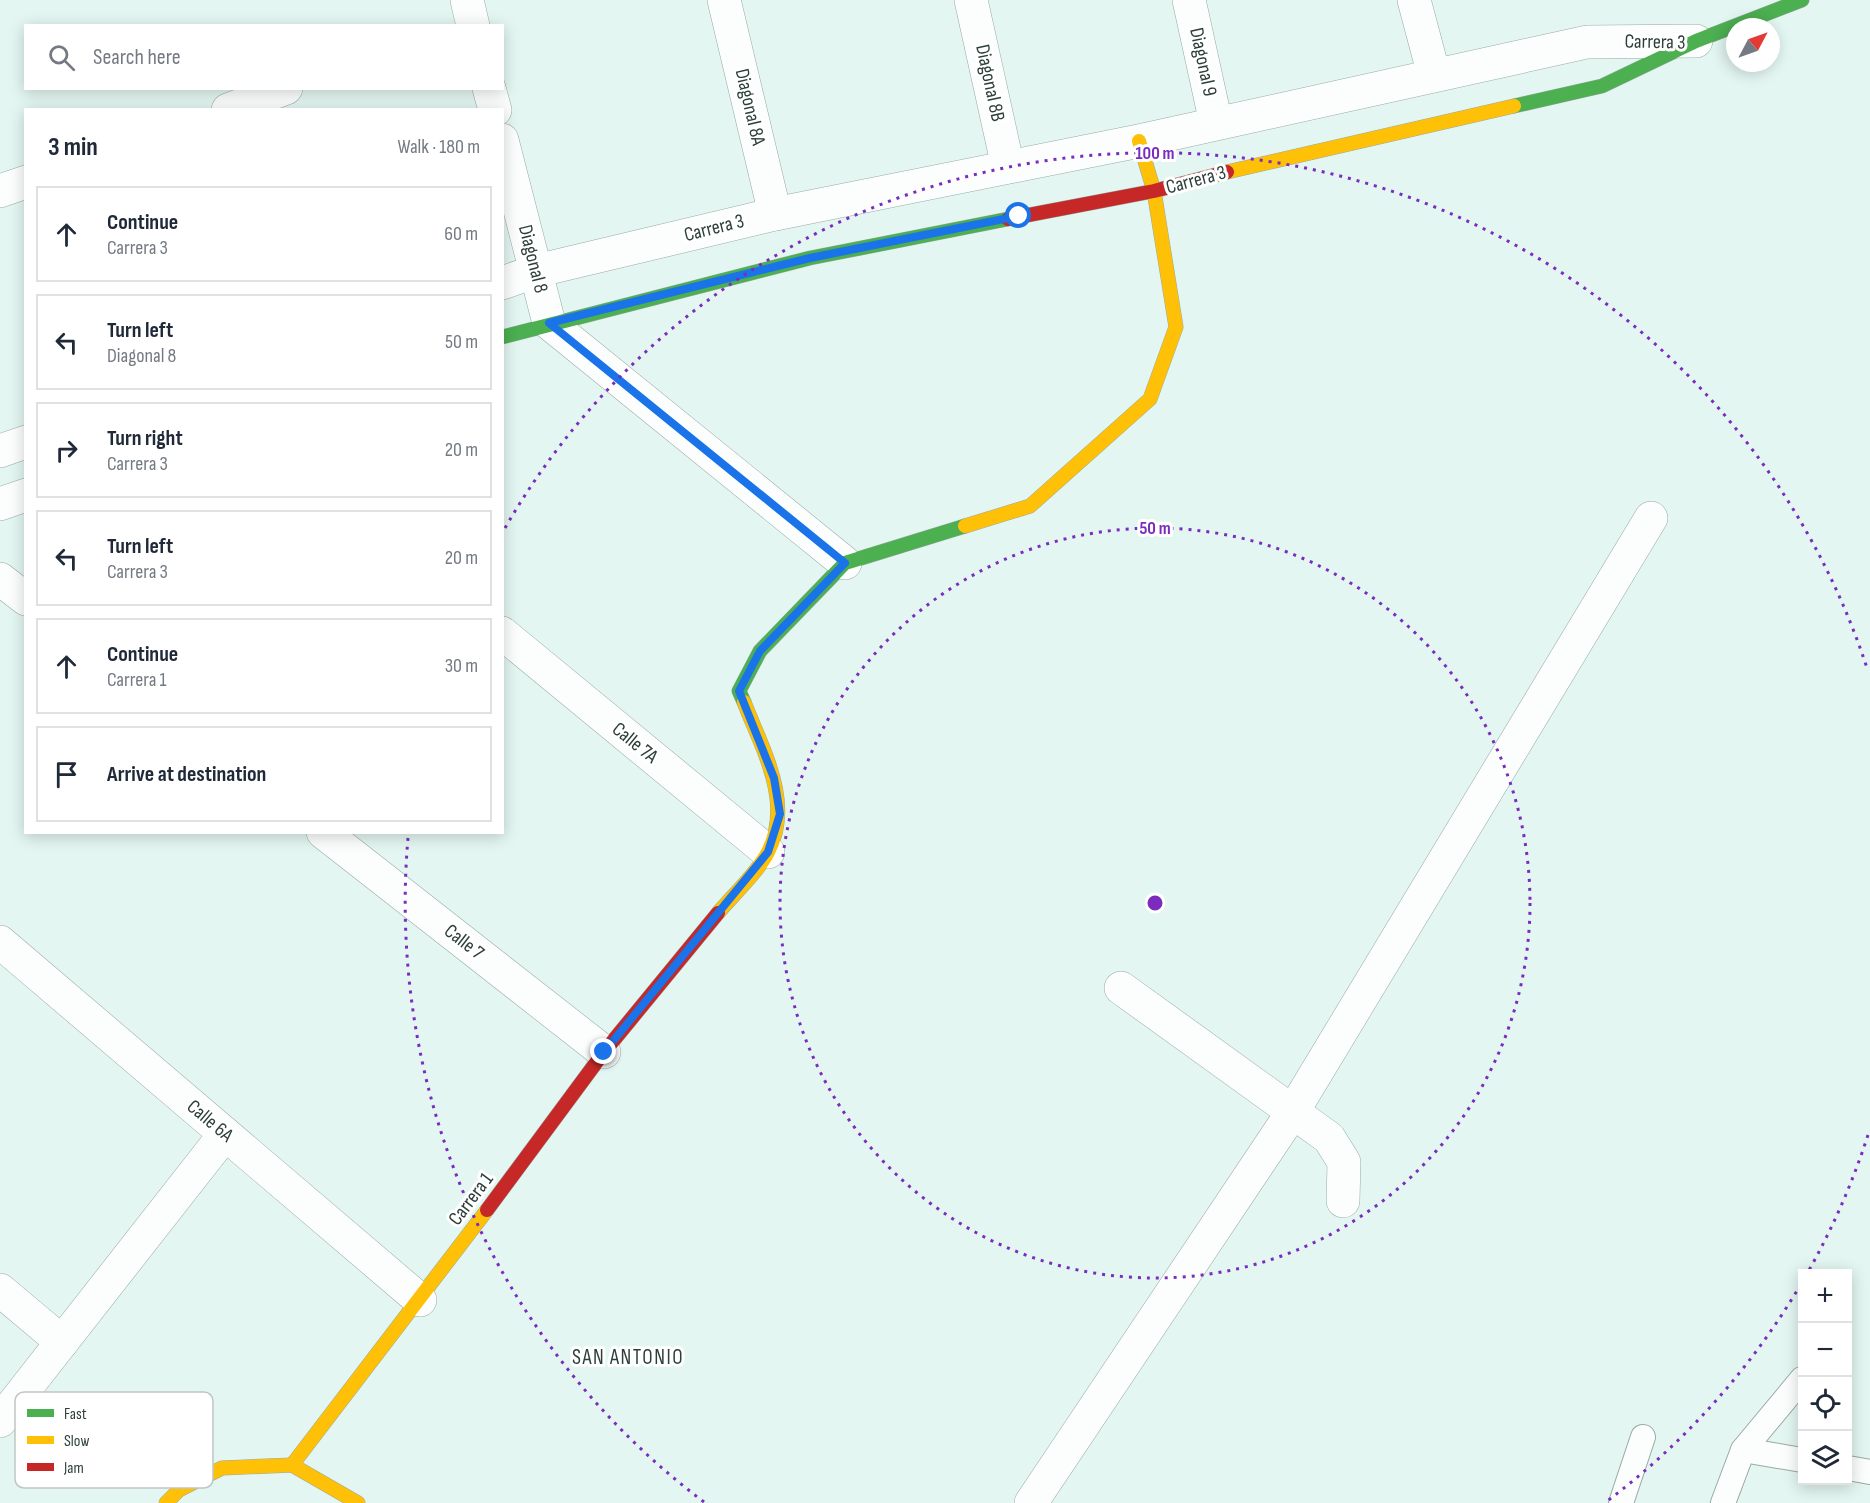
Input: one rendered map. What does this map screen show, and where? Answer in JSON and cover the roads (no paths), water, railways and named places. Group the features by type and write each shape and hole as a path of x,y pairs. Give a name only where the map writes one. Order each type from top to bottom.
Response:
{"street":[{"name":"Diagonal 8A","path":"724,0 775,214"},
{"name":"Diagonal 8B","path":"971,0 1008,167"},
{"name":"Diagonal 9","path":"1189,0 1216,123"},
{"path":"1414,0 1434,75"},
{"path":"1696,41 1802,0"},
{"name":"Carrera 3","path":"504,281 536,271 775,214 1139,141 1587,42 1696,41"},
{"name":"Carrera 3","path":"504,337 549,323 810,258 1154,191 1275,160 1602,86 1696,41"},
{"path":"233,108 281,90"},
{"path":"490,90 494,108"},
{"name":"Carrera 3","path":"768,852 780,814 774,778 739,691 760,651 845,563 1030,507 1150,399 1176,327 1154,191 1139,141"},
{"name":"Diagonal 8","path":"504,148 549,323"},
{"path":"0,191 24,183"},
{"path":"549,323 845,563"},
{"path":"0,451 24,443"},
{"path":"0,504 24,496"},
{"path":"1031,1503 1292,1113 1651,518"},
{"path":"0,579 24,597"},
{"name":"Calle 7A","path":"504,635 768,852"},
{"name":"Calle 7","path":"327,834 604,1052"},
{"name":"Carrera 1","path":"292,1465 420,1300 604,1052 768,852"},
{"name":"Calle 6A","path":"0,942 420,1300"},
{"path":"1120,988 1329,1138 1344,1162 1343,1201"},
{"path":"23,1392 225,1134"},
{"path":"0,1290 62,1342"},
{"path":"0,1421 15,1402"},
{"path":"213,1473 222,1468 292,1465 358,1503"},
{"path":"166,1503 183,1488"}],"lane":[{"path":"1723,1503 1743,1450 1798,1385"},
{"path":"1621,1503 1643,1437"},
{"path":"1743,1450 1798,1459"},
{"path":"1852,1469 1870,1472"}],"district":[{"name":"SAN ANTONIO","path":"628,1357"}]}
